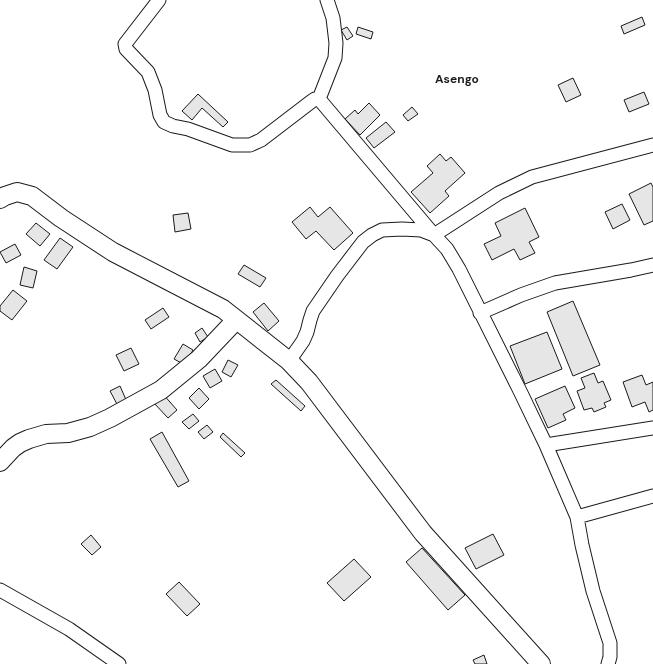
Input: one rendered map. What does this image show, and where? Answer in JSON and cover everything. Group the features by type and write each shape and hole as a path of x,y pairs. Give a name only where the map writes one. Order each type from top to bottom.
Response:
{"street":[{"path":"159,0 125,46 130,55 148,72 155,90 160,115 164,122 173,126 188,128 232,145 250,145 260,140 312,101 319,99"},
{"path":"319,99 335,58 336,43 333,18 327,0"},
{"path":"319,99 447,249 459,269 546,445 577,517 593,591 610,644 610,657 608,664"},
{"path":"434,235 499,193 532,177 653,145"},
{"path":"0,199 17,192 32,196 61,218 113,252 223,309 289,361 309,382 423,533 541,664"},
{"path":"289,361 303,341 313,311 363,242 382,230 421,230 434,235"},
{"path":"480,313 521,295 554,283 653,265"},
{"path":"0,462 20,443 46,434 68,433 90,427 110,418 161,390 198,359 236,320"},
{"path":"546,445 653,428"},
{"path":"577,517 653,496"},
{"path":"0,590 69,629 119,664"}],"building":[{"path":"642,17 645,25 624,34 621,26"},
{"path":"347,27 353,36 347,40 341,30"},
{"path":"358,27 373,32 371,39 356,34"},
{"path":"573,78 581,95 566,102 558,85"},
{"path":"644,92 649,104 629,112 624,100"},
{"path":"198,94 228,122 223,127 202,108 192,120 182,111"},
{"path":"369,103 380,115 360,135 345,119 355,110 358,114"},
{"path":"412,107 418,114 408,121 403,115"},
{"path":"386,122 395,132 374,148 366,138"},
{"path":"440,154 446,161 451,157 465,173 445,191 449,196 430,213 411,192 433,173 427,166"},
{"path":"651,183 653,187 653,221 644,225 629,194"},
{"path":"622,204 630,220 613,229 605,212"},
{"path":"310,207 318,217 330,207 353,233 334,250 316,231 306,239 292,222"},
{"path":"525,208 539,237 529,242 535,253 520,260 514,249 492,260 484,244 501,236 495,223"},
{"path":"188,213 191,229 175,232 173,215"},
{"path":"36,223 50,234 40,246 26,234"},
{"path":"60,238 73,247 57,269 44,260"},
{"path":"15,244 21,255 6,263 0,252"},
{"path":"244,265 266,278 260,287 238,274"},
{"path":"24,267 37,271 33,288 20,285"},
{"path":"13,290 27,301 12,320 0,311 0,306"},
{"path":"573,301 600,365 573,376 547,312"},
{"path":"264,303 279,321 268,331 253,312"},
{"path":"163,308 169,317 151,329 145,320"},
{"path":"202,328 208,337 200,342 195,333"},
{"path":"547,332 562,369 525,384 510,346"},
{"path":"183,344 193,350 185,365 174,359"},
{"path":"131,348 139,364 124,371 116,355"},
{"path":"228,360 238,365 231,377 222,372"},
{"path":"215,369 222,381 210,388 203,376"},
{"path":"594,373 598,383 603,381 611,400 604,403 606,407 594,412 592,408 584,410 577,391 585,388 581,378"},
{"path":"642,375 646,385 653,382 653,410 649,412 645,402 632,407 623,382"},
{"path":"276,380 305,406 301,411 271,384"},
{"path":"120,386 127,402 118,406 110,391"},
{"path":"565,386 575,408 563,414 566,420 548,428 535,399"},
{"path":"199,388 209,399 199,409 189,398"},
{"path":"162,393 177,410 168,418 153,402"},
{"path":"193,414 199,421 189,429 182,422"},
{"path":"207,425 213,432 204,439 198,432"},
{"path":"162,432 189,481 178,487 150,439"},
{"path":"223,433 245,453 241,457 220,437"},
{"path":"493,534 504,555 476,569 465,548"},
{"path":"91,535 101,547 92,555 81,544"},
{"path":"422,548 465,595 448,610 406,562"},
{"path":"354,559 371,577 344,601 327,583"},
{"path":"179,582 200,604 187,616 166,594"},
{"path":"484,655 487,664 475,664 473,660"}],"district":[{"name":"Asengo","path":"457,79"}]}
